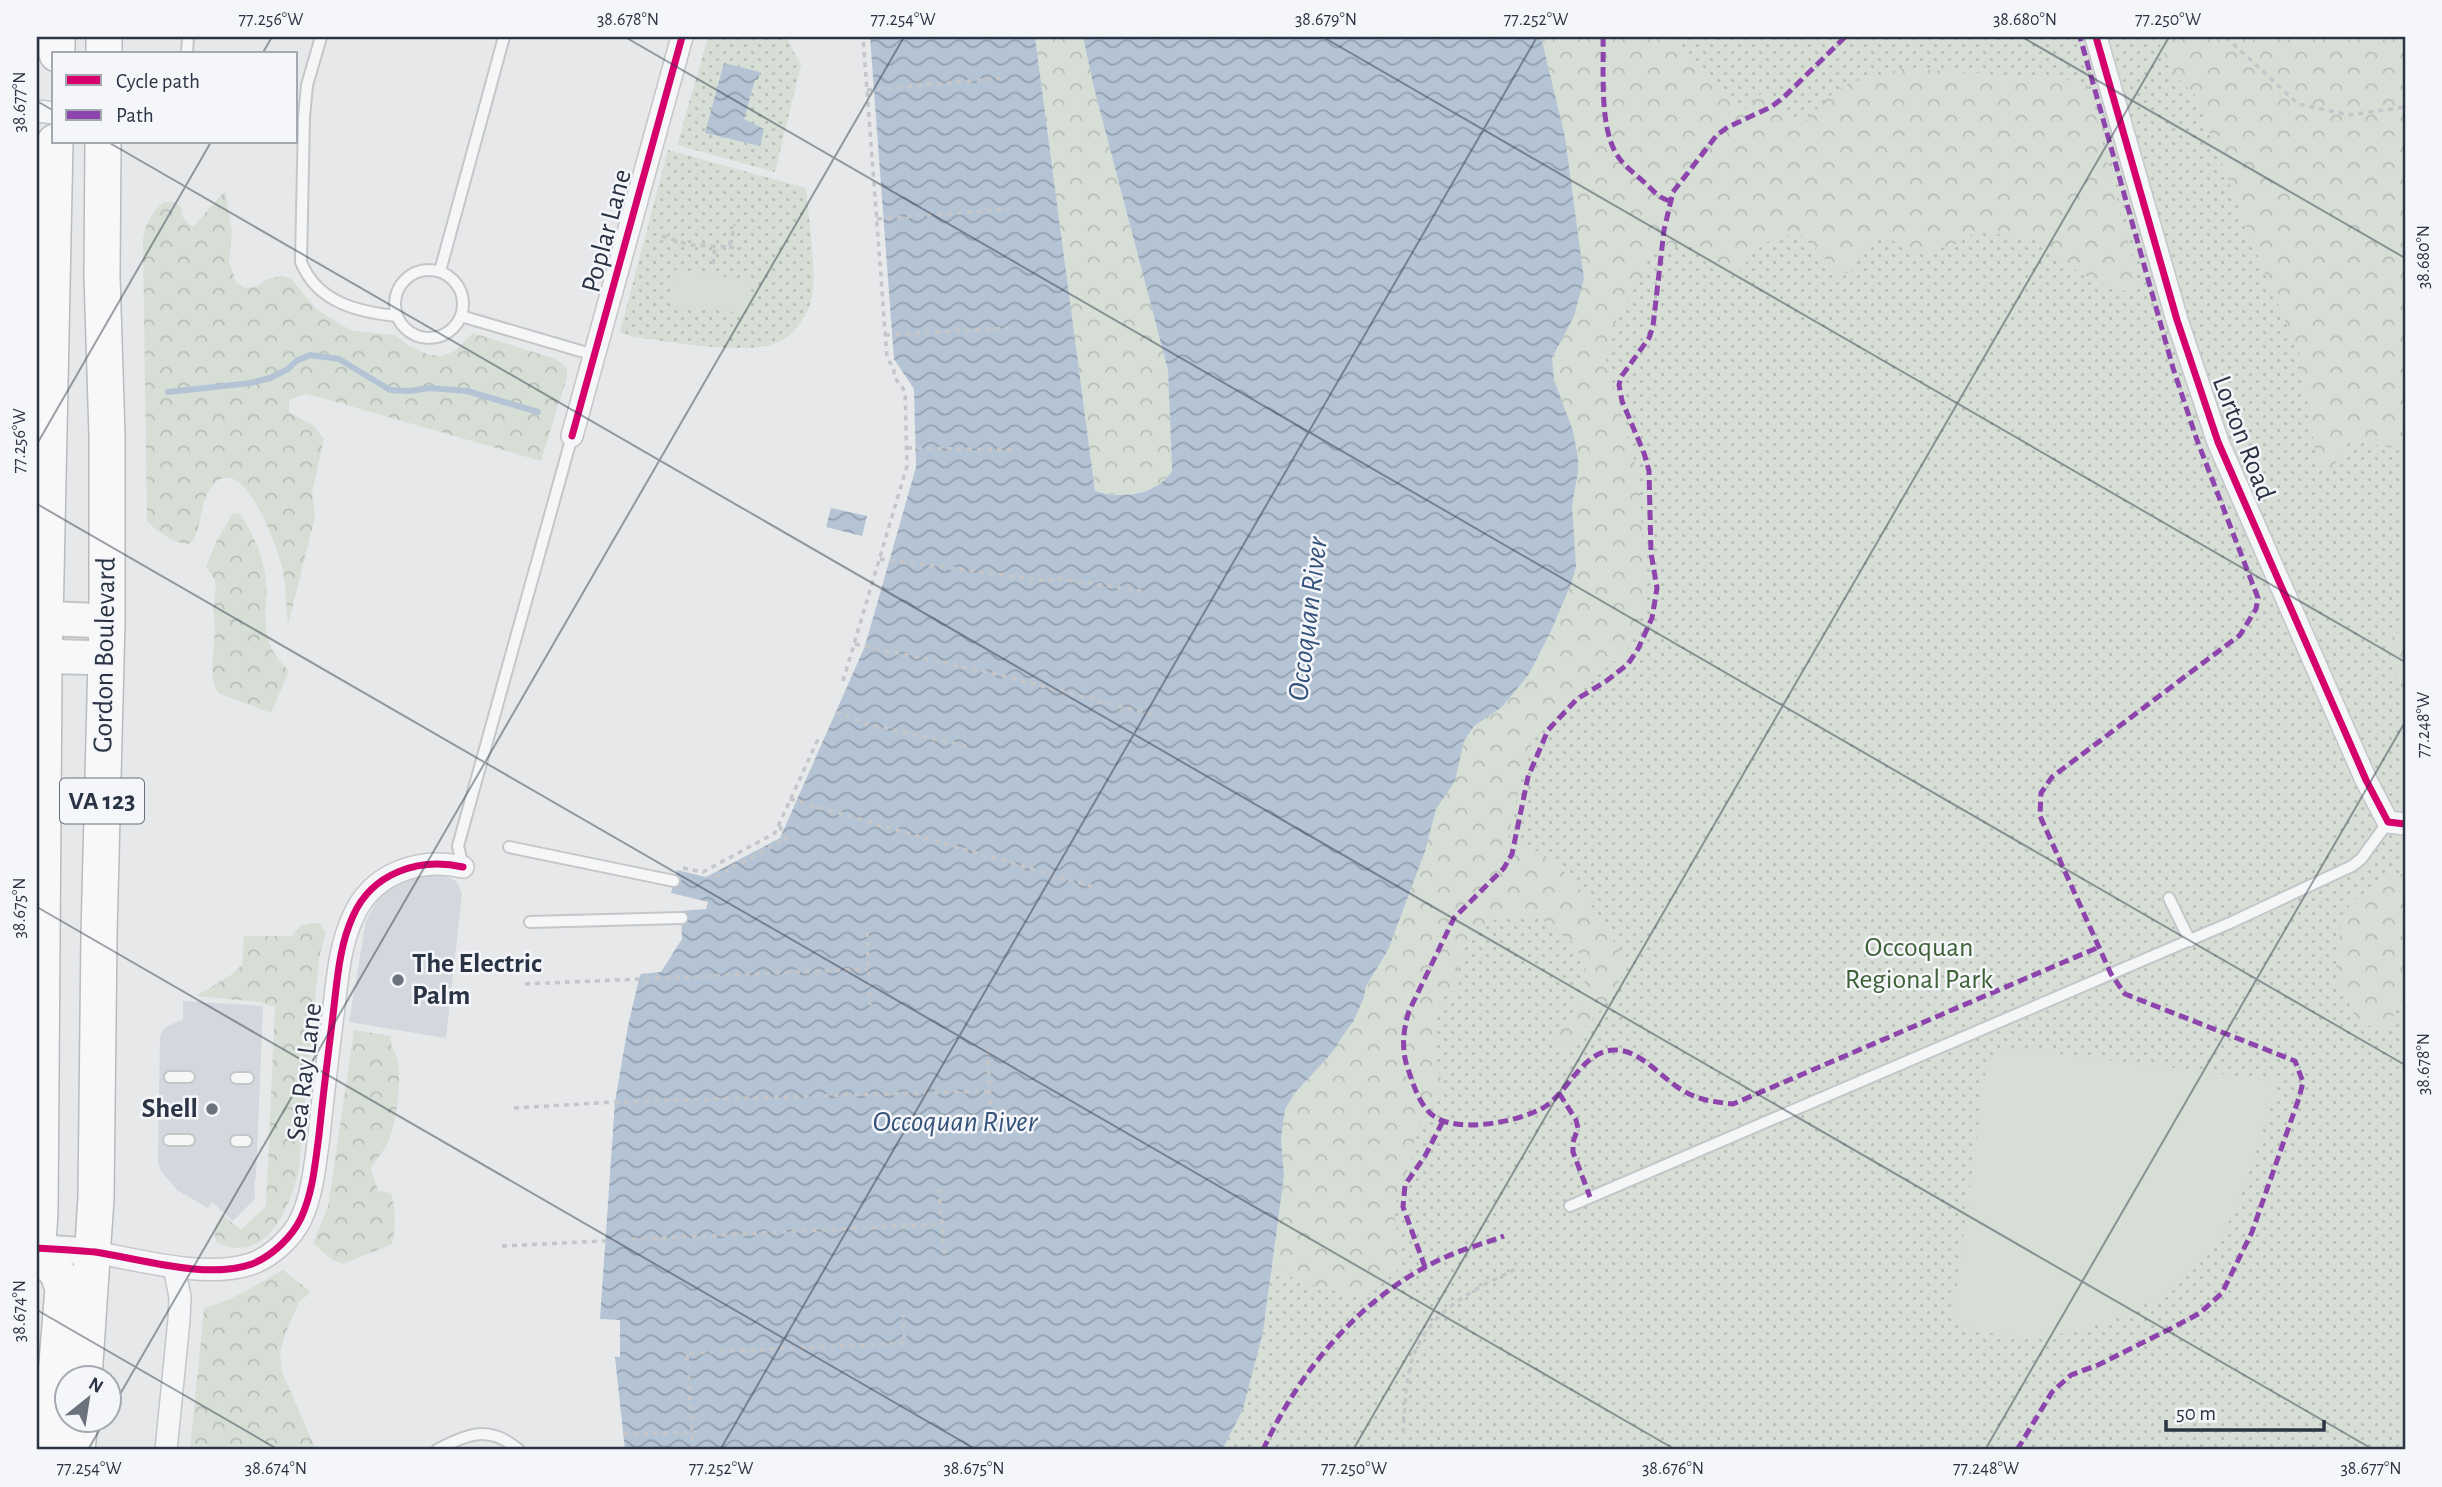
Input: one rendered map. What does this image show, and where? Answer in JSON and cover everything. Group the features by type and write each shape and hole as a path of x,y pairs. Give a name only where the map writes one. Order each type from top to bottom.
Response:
{"highway":[{"name":"VA 123","path":"37,1252 41,618 55,144"},
{"name":"Gordon Boulevard","path":"85,1364 96,1198 107,621 103,144"},
{"path":"37,1252 58,1274 63,1288 50,1450"}],"main road":[{"path":"41,618 107,621"},
{"path":"41,656 106,657"}],"street":[{"name":"Poplar Lane","path":"572,436 682,37"},
{"name":"Lorton Road","path":"2096,37 2178,320 2218,442 2366,780 2397,823"},
{"name":"Sea Ray Lane","path":"93,1252 174,1267 219,1269 251,1264 269,1255 284,1242 300,1221 314,1177 337,983 345,935 354,914 374,886 409,866 432,863 463,867"},
{"path":"37,1252 93,1252"},
{"path":"166,1450 179,1320 179,1290 174,1267"}],"lane":[{"path":"321,37 307,86 304,117 301,262 305,273 316,286 347,307 397,316"},
{"path":"440,271 504,37"},
{"path":"429,270 440,271 458,285 462,295 461,316 449,332 429,338 419,337 410,332 397,316 396,294 409,276 429,270"},
{"path":"461,316 594,355"},
{"path":"463,867 458,846 572,436"},
{"path":"1570,1206 2190,941 2332,877 2361,859 2397,823"},
{"path":"509,847 674,881"},
{"path":"2169,898 2190,941"},
{"path":"530,922 682,918"},
{"path":"170,1077 188,1077"},
{"path":"236,1078 248,1078"},
{"path":"169,1140 189,1140"},
{"path":"438,1450 462,1438 485,1433 501,1438 519,1450"}],"path":[{"path":"844,681 907,466 905,391 894,377 894,369 887,358 863,37"},
{"path":"2226,37 2298,104 2349,116 2405,107"},
{"path":"867,90 1006,78"},
{"path":"877,219 1010,209"},
{"path":"729,247 735,223"},
{"path":"662,236 690,245 741,249"},
{"path":"713,264 715,246"},
{"path":"886,335 1008,328"},
{"path":"906,448 1014,450"},
{"path":"880,559 1049,582 1055,578 1141,591"},
{"path":"854,644 996,674 1153,715"},
{"path":"836,712 863,723 970,747"},
{"path":"677,866 703,872 775,833 819,737"},
{"path":"790,799 1097,888"},
{"path":"715,877 786,839 778,825"},
{"path":"867,932 870,1005"},
{"path":"525,984 868,969"},
{"path":"988,1050 991,1133"},
{"path":"514,1108 989,1091"},
{"path":"939,1189 944,1260"},
{"path":"502,1246 942,1224"},
{"path":"1403,1433 1410,1365 1428,1328 1444,1310 1463,1295 1518,1268"},
{"path":"693,1450 687,1353 905,1343 903,1315"},
{"path":"623,1434 700,1432"}],"shaded area":[{"path":"442,874 456,881 462,893 446,1038 349,1022 366,921 382,892 405,876"},
{"path":"183,1001 263,1006 255,1199 233,1221 212,1202 208,1208 177,1190 161,1171 158,1162 160,1037 164,1028 183,1019"}],"green space":[{"path":"708,37 786,37 801,65 775,172 677,145"},
{"path":"1035,37 1083,37 1168,370 1172,471 1157,486 1137,493 1095,491"},
{"name":"Occoquan Regional Park","path":"1541,37 2405,37 2405,1450 1222,1450 1263,1332 1284,1176 1575,210"},
{"path":"1541,37 1674,37 1742,112 1763,92 1786,117 1799,120 1807,120 1827,98 1849,83 1906,68 2068,80 2088,86 2139,284 2125,291 2102,284 2066,265 2035,238 1975,232 1959,243 1919,254 1888,238 1874,236 1850,273 1839,273 1801,234 1773,237 1752,255 1737,274 1724,274 1693,244 1674,247 1652,243 1645,273 1623,306 1610,334 1606,360 1639,477 1645,589 1641,617 1627,651 1561,705 1536,736 1525,761 1507,844 1529,848 1559,866 1586,898 1627,965 1601,1010 1565,1048 1554,1046 1553,1036 1576,1008 1585,966 1578,951 1565,935 1550,924 1532,917 1513,916 1495,920 1480,929 1467,943 1458,966 1459,990 1441,995 1435,1036 1437,1068 1443,1084 1442,1094 1431,1104 1412,1147 1411,1163 1394,1211 1401,1263 1396,1272 1360,1300 1355,1296 1297,1281 1273,1264 1284,1176 1281,1139 1285,1110 1294,1094 1329,1056 1388,950 1425,851 1436,809 1455,781 1464,741 1474,726 1490,717 1529,674 1550,633 1576,567 1572,505 1578,472 1573,431 1554,380 1552,358 1574,316 1565,137"},
{"path":"2156,37 2405,37 2405,442 2390,448 2350,439 2330,470 2318,466 2299,352 2263,269 2195,95 2175,76"},
{"path":"668,150 806,188 813,290 804,317 783,340 751,348 731,348 633,337 620,332"},
{"path":"225,191 232,233 229,262 236,282 245,288 258,286 263,281 282,276 291,279 316,309 354,331 395,335 409,346 427,354 442,356 455,351 473,333 556,359 567,368 567,377 541,461 322,398 305,394 289,400 289,412 314,426 324,439 312,493 315,517 288,624 284,576 277,550 256,503 235,480 224,478 208,492 190,544 167,537 147,521 144,233 152,214 164,202 175,202 181,207 184,219 193,227"},
{"path":"675,270 749,280 745,314 670,304"},
{"path":"233,513 240,514 259,551 266,579 265,620 270,645 289,671 271,713 218,693 213,678 216,586 206,567 216,542"},
{"path":"2405,626 2405,696 2393,667 2388,641"},
{"path":"2405,874 2402,999 2386,1030 2358,1023 2335,973 2342,918 2353,900 2372,892 2389,875"},
{"path":"320,924 326,932 319,958 299,1168 290,1199 274,1228 263,1239 250,1246 235,1248 217,1243 215,1228 222,1214 241,1230 266,1206 275,1007 260,1002 196,996 231,975 242,965 244,936 292,936 301,925"},
{"path":"354,1030 391,1036 391,1045 398,1062 399,1090 392,1132 371,1168 378,1191 391,1193 395,1225 392,1244 343,1264 331,1259 313,1243 328,1207"},
{"path":"2004,1047 2279,1081 2248,1177 2224,1231 2208,1254 2188,1274 2140,1307 2085,1328 2030,1337 1981,1331 1952,1323 1987,1060"},
{"path":"283,1270 311,1292 299,1302 280,1353 282,1372 316,1450 190,1450 204,1308 235,1297"}],"water":[{"name":"Occoquan River","path":"870,37 1035,37 1095,491 1127,495 1157,486 1172,471 1168,370 1083,37 1541,37 1565,137 1584,279 1574,316 1552,358 1554,380 1573,431 1578,458 1572,505 1576,567 1550,633 1529,674 1502,707 1474,726 1464,741 1455,781 1436,809 1425,851 1388,950 1366,986 1354,1020 1329,1056 1294,1094 1285,1110 1281,1139 1284,1176 1263,1332 1243,1409 1222,1450 625,1450 615,1357 620,1357 620,1320 600,1319 615,1102 639,979 641,974 661,972 682,939 681,911 706,909 708,902 671,893 677,870 706,877 780,838 865,646 916,467 914,389 894,359"},
{"path":"724,63 760,72 758,80 755,80 744,119 764,129 760,146 705,133"},
{"path":"831,508 867,516 862,536 826,527"}],"waterway":[{"path":"168,392 251,383 270,378 310,355 339,359 390,390 430,388 467,391 538,412"}],"marked path":[{"path":"1603,37 1605,114 1611,143 1626,166 1659,196 1670,201"},
{"path":"1845,37 1783,98 1717,135 1673,192 1664,230 1653,326 1649,338 1621,377 1619,385 1622,401 1649,471 1651,553 1657,588 1652,618 1628,664 1577,699 1548,730 1528,777 1512,854 1504,868 1454,918 1409,1011 1405,1025 1404,1055 1416,1092 1425,1108 1439,1119 1453,1123 1486,1124 1535,1112 1554,1099 1585,1064 1603,1052 1614,1050 1633,1054 1674,1085 1694,1096 1733,1104 2099,947"},
{"path":"2017,1450 2052,1392 2071,1375 2098,1365 2200,1313 2222,1293 2252,1232 2303,1082 2295,1061 2125,994 2111,974 2040,816 2041,793 2052,777 2240,635 2256,609 2258,598 2197,440 2173,368 2080,37"},
{"path":"1559,1093 1576,1120 1578,1128 1573,1152 1590,1197"},
{"path":"1425,1267 1403,1207 1405,1185 1425,1156 1443,1121"},
{"path":"1263,1450 1295,1392 1314,1365 1358,1316 1410,1276 1439,1260 1504,1236"}],"cycle path":[{"path":"572,436 682,37"},
{"path":"2096,37 2177,320 2218,442 2366,780 2388,822 2405,824"},
{"path":"37,1248 95,1252 174,1267 215,1270 252,1264 281,1245 301,1218 311,1188 339,964 353,916 372,889 399,872 430,864 463,867"}],"place":[{"name":"The Electric Palm","path":"398,980"},
{"name":"Shell","path":"212,1109"}]}
